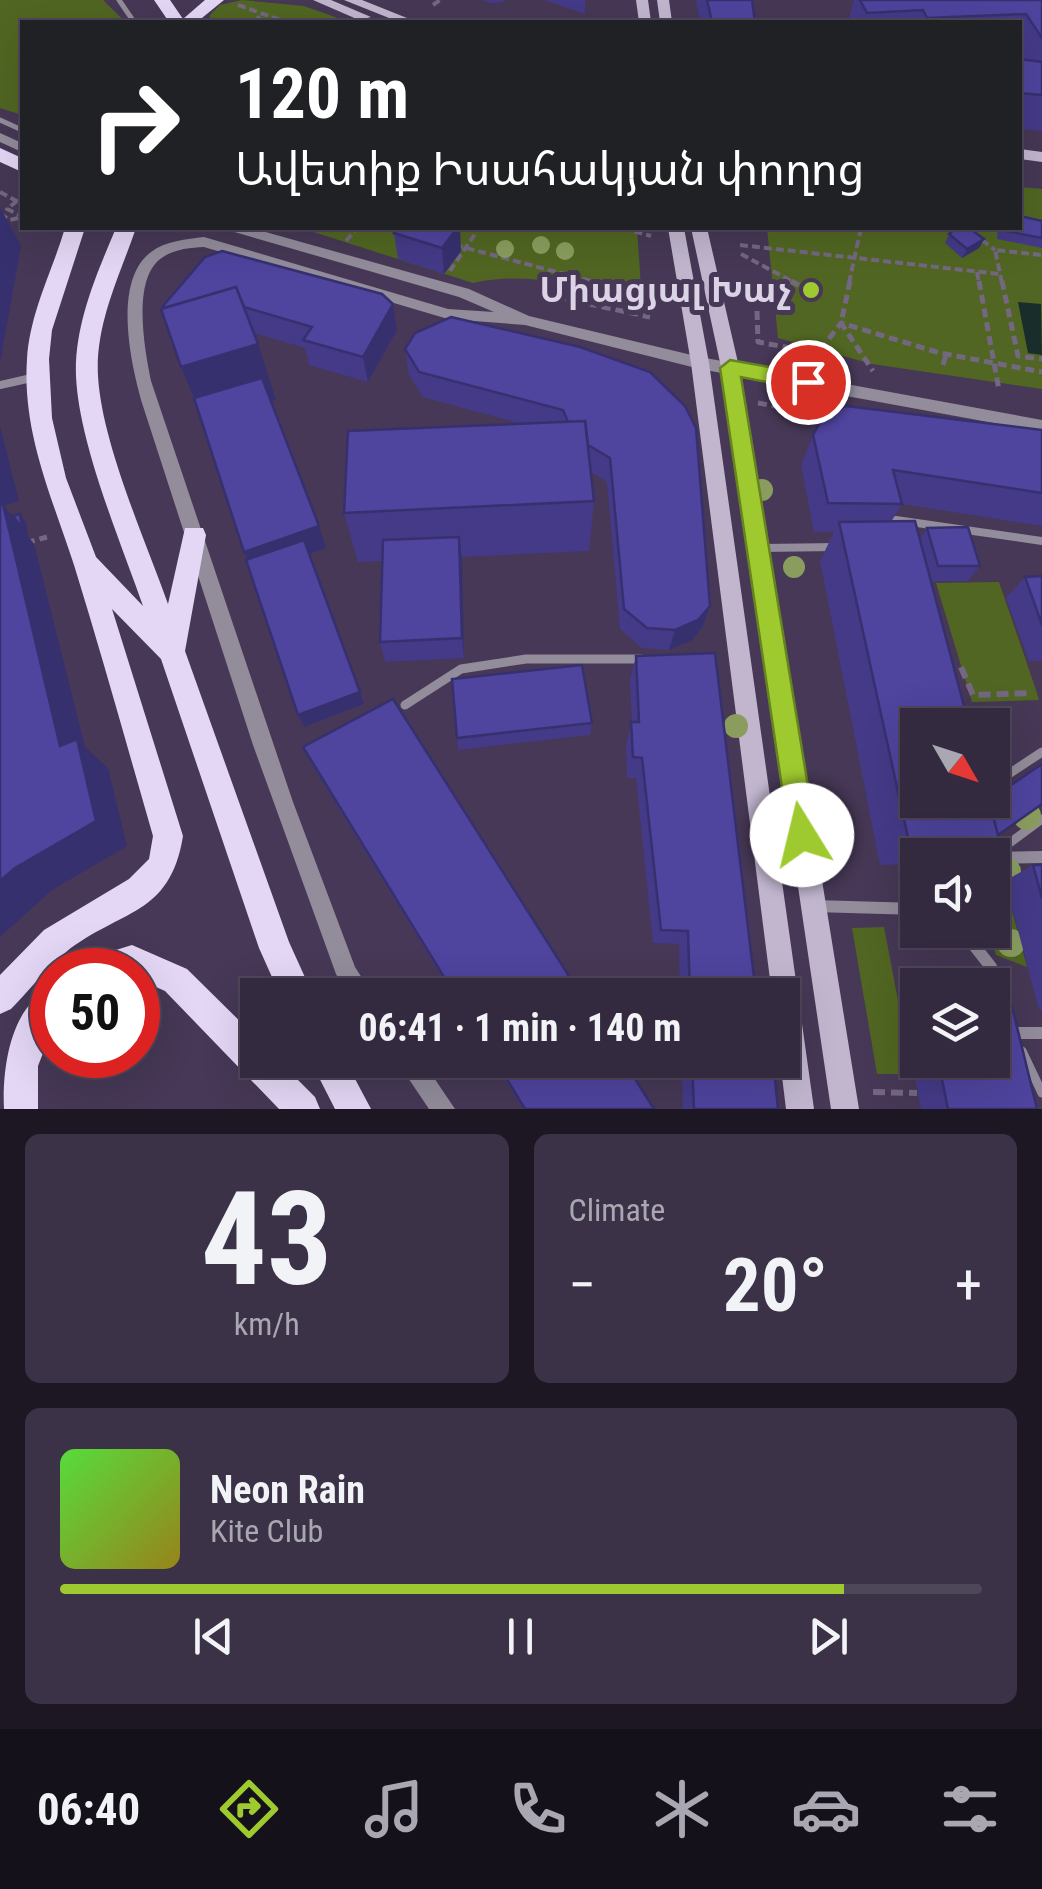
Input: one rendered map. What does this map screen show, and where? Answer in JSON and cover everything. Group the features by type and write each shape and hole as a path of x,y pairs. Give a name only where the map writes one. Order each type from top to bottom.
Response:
{"main road":[{"path":"190,20 216,0"},
{"path":"319,0 373,20"},
{"path":"350,0 405,20"},
{"path":"0,998 55,941 140,890 163,866 168,836 85,561 66,518 36,378 41,328 74,230"},
{"path":"125,230 100,293 87,376 105,461 170,655 289,978"},
{"path":"676,230 700,363 732,661 800,1109"},
{"path":"698,230 730,368 846,1109"},
{"path":"170,655 194,535"},
{"path":"85,561 170,655"},
{"path":"160,973 176,980 303,1109"},
{"path":"21,1109 18,1073 30,1038"},
{"path":"337,1078 354,1109"}],"street":[{"path":"243,230 464,293 525,320"},
{"path":"350,978 275,786 136,338 137,296 146,264 179,244 204,242 448,314 525,320 700,363 1042,426"},
{"path":"1010,857 1042,857"},
{"path":"814,906 900,908"},
{"path":"976,948 991,967 1014,1033 1042,1033"},
{"path":"421,1078 443,1109"}],"lane":[{"path":"0,385 36,378"},
{"path":"899,534 896,520 1042,542"},
{"path":"758,548 845,547"},
{"path":"405,705 460,668 526,659 656,659"},
{"path":"1010,773 1042,752"},
{"path":"1010,843 1042,819"},
{"path":"1014,1033 1042,1093"}],"path":[{"path":"433,5 440,0"},
{"path":"236,4 280,20"},
{"path":"256,20 262,14"},
{"path":"0,192 20,203"},
{"path":"20,203 7,209 20,215"},
{"path":"350,237 355,230"},
{"path":"450,270 478,230"},
{"path":"630,230 651,236"},
{"path":"818,352 842,322 861,230"},
{"path":"982,240 994,250 1042,255"},
{"path":"449,243 657,299"},
{"path":"740,245 1000,274"},
{"path":"994,250 1018,356 1042,359"},
{"path":"741,254 804,288"},
{"path":"553,284 556,272"},
{"path":"977,272 999,390"},
{"path":"547,294 650,317"},
{"path":"757,311 758,342 818,352 824,361"},
{"path":"842,322 946,354 1042,372"},
{"path":"842,322 873,372"},
{"path":"942,365 946,354"},
{"path":"755,403 819,414"},
{"path":"16,547 47,536"},
{"path":"961,667 972,695 1031,693"},
{"path":"873,1092 917,1092"}],"green space":[{"path":"0,0 103,0 123,20 20,20 20,114 0,108"},
{"path":"242,0 304,6 343,20 210,20 220,5"},
{"path":"1022,187 1042,189 1042,389 872,364 778,338 767,230 1022,230"},
{"path":"307,230 637,230 642,301 536,280 473,283"},
{"path":"999,582 1039,700 972,702 936,583"},
{"path":"1010,903 1027,967 996,955 994,948 1010,948"},
{"path":"884,927 900,1011 900,1074 877,1074 852,928"}],"shaded area":[{"path":"1018,302 1041,304 1042,355 1028,353"}],"building":[{"path":"707,0 752,0 755,20 712,20"},
{"path":"860,0 1042,0 1042,38 1026,14 927,18 923,10 867,13"},
{"path":"1022,59 1042,62 1042,95 1022,93"},
{"path":"1022,216 1042,221 1042,238 1001,230 1022,230"},
{"path":"396,230 456,230 442,248 394,233"},
{"path":"954,230 972,230 984,239 967,249 949,234"},
{"path":"222,251 382,294 393,304 363,357 303,340 312,327 244,307 236,287 164,308 205,257"},
{"path":"236,287 258,344 181,367 161,309"},
{"path":"451,317 580,347 650,372 685,406 696,428 710,606 698,620 675,630 647,628 624,609 610,458 588,445 585,421 568,422 563,410 419,372 405,349 415,333"},
{"path":"262,378 319,526 244,552 194,398"},
{"path":"846,406 1042,430 1042,493 893,470 902,504 828,503 813,435 825,413"},
{"path":"585,421 594,501 344,513 348,431"},
{"path":"3,504 60,746 77,739 96,821 15,868 0,881 0,505"},
{"path":"915,521 964,708 900,708 900,801 839,522"},
{"path":"968,527 980,566 938,566 927,528"},
{"path":"459,537 462,638 380,642 383,540"},
{"path":"304,540 360,692 298,715 246,560"},
{"path":"1042,576 1042,625 1025,577"},
{"path":"715,653 754,978 689,978 688,931 661,930 642,758 633,757 631,722 639,722 636,656"},
{"path":"582,665 592,723 457,738 452,679"},
{"path":"393,699 570,978 445,978 303,747"},
{"path":"1042,764 1042,804 998,835 994,818 1010,818 1010,786"},
{"path":"904,818 994,818 999,838 908,838"},
{"path":"1033,865 1042,865 1042,898"},
{"path":"1010,998 1037,1109 948,1109 942,1078 1010,1078"},
{"path":"506,1078 634,1078 654,1109 525,1109"},
{"path":"693,1078 775,1078 778,1109 694,1109"}],"place":[{"name":"Միացյալ Խաչ","path":"811,290"}],"route":[{"path":"802,835 730,368 808,382"}]}
